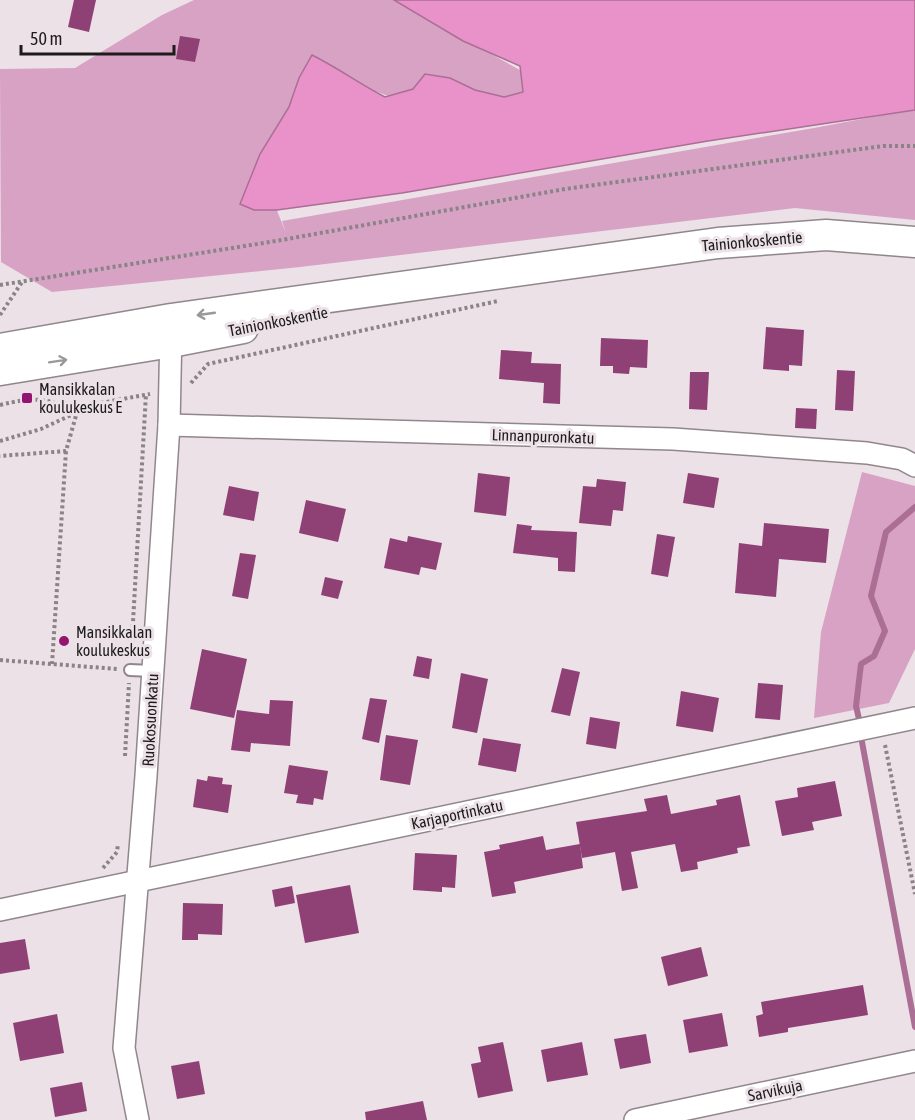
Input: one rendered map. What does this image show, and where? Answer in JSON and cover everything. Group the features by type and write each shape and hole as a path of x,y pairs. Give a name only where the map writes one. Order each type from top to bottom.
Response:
{"main road":[{"name":"Tainionkoskentie","path":"0,370 171,331 555,267 718,243 826,235 915,242"},
{"name":"Tainionkoskentie","path":"0,349 171,331"}],"street":[{"name":"Ruokosuonkatu","path":"138,1120 124,1048 139,880 169,425 171,331"},
{"name":"Linnanpuronkatu","path":"169,425 673,439 867,453 902,459 915,466"},
{"name":"Karjaportinkatu","path":"0,910 915,718"},
{"name":"Sarvikuja","path":"635,1120 915,1061"}],"lane":[{"path":"130,670 152,671"}],"path":[{"path":"0,285 276,241 566,189 883,146 915,146"},
{"path":"0,315 22,282"},
{"path":"0,441 40,429 95,404 187,388 208,364 505,299"},
{"path":"0,405 27,399 56,402 77,412"},
{"path":"52,664 66,451 77,412"},
{"path":"0,456 66,451"},
{"path":"0,660 130,670"},
{"path":"881,726 915,894"}],"shaded area":[{"path":"194,0 409,0 419,14 536,79 524,96 409,103 327,75 269,191 286,233 282,221 915,109 915,220 795,208 300,267 52,292 1,262 0,69 75,68 162,15"},
{"path":"394,0 915,0 915,110 708,141 402,193 277,210 254,210 240,204 260,154 289,107 299,78 312,55 385,97 413,89 425,74 450,78 475,90 504,97 523,92 520,66 463,41"},
{"path":"862,472 915,486 915,649 889,703 814,718 821,632"}],"building":[{"path":"74,0 96,0 89,32 68,27"},
{"path":"180,36 200,39 195,62 176,59"},
{"path":"766,327 804,330 802,366 789,365 789,371 763,369"},
{"path":"601,338 648,340 647,368 630,367 629,374 613,373 613,366 600,366"},
{"path":"501,350 532,352 531,363 561,364 560,404 543,403 544,383 499,379"},
{"path":"837,370 855,371 853,411 835,410"},
{"path":"690,372 709,372 707,410 689,409"},
{"path":"796,408 817,409 816,429 795,428"},
{"path":"478,473 510,477 506,516 474,512"},
{"path":"688,473 719,478 714,508 683,503"},
{"path":"597,479 626,482 623,511 613,510 611,526 579,523 583,486 596,487"},
{"path":"229,486 259,492 254,521 223,515"},
{"path":"306,500 346,509 338,542 299,533"},
{"path":"764,523 829,529 826,563 779,559 776,597 735,593 739,543 762,546"},
{"path":"517,524 532,526 531,530 577,532 575,572 558,571 558,558 513,553"},
{"path":"657,534 675,537 668,577 651,574"},
{"path":"408,536 442,543 436,570 421,567 419,575 384,568 390,538 407,542"},
{"path":"240,553 256,555 248,599 232,596"},
{"path":"325,577 343,581 338,599 321,595"},
{"path":"202,649 247,659 234,718 190,709"},
{"path":"417,656 432,659 429,679 413,676"},
{"path":"562,668 580,672 570,716 551,712"},
{"path":"461,673 488,679 477,733 452,728"},
{"path":"758,683 783,685 780,720 755,718"},
{"path":"681,691 719,698 713,732 676,726"},
{"path":"370,698 387,700 379,743 362,739"},
{"path":"270,700 293,701 290,746 251,743 250,752 231,750 237,710 269,714"},
{"path":"590,717 620,722 616,749 586,744"},
{"path":"386,735 418,740 410,785 380,780"},
{"path":"483,738 521,744 516,772 478,765"},
{"path":"289,765 328,771 323,800 314,798 313,805 296,803 298,795 284,793"},
{"path":"208,776 223,778 222,784 232,785 228,813 193,807 197,779 207,781"},
{"path":"835,781 842,816 812,822 814,830 782,836 775,801 798,797 797,788"},
{"path":"667,795 671,814 717,805 716,800 740,795 750,846 737,848 738,853 697,862 698,869 681,872 675,844 631,852 638,888 622,891 615,852 582,858 576,822 647,811 644,799"},
{"path":"543,836 546,850 580,844 583,868 514,882 516,893 492,897 484,852 500,849 499,845"},
{"path":"415,853 457,855 455,888 442,887 442,892 413,890"},
{"path":"350,885 359,933 305,943 296,895"},
{"path":"292,886 295,903 275,907 272,890"},
{"path":"183,903 223,904 222,935 198,934 198,940 182,940"},
{"path":"25,939 30,969 0,974 0,943"},
{"path":"701,947 708,976 668,986 661,957"},
{"path":"863,985 868,1015 788,1028 788,1032 759,1037 756,1016 763,1014 761,1002"},
{"path":"722,1013 728,1046 689,1053 683,1020"},
{"path":"57,1014 64,1053 20,1061 13,1023"},
{"path":"646,1034 651,1063 620,1069 614,1039"},
{"path":"503,1042 513,1091 478,1098 471,1064 481,1062 478,1047"},
{"path":"582,1042 588,1075 547,1082 541,1050"},
{"path":"199,1061 205,1094 177,1099 171,1066"},
{"path":"82,1082 87,1111 55,1117 50,1088"},
{"path":"423,1101 427,1120 366,1120 365,1112"}],"waterway":[{"path":"859,719 856,706 861,664 874,656 885,631 871,596 886,532 915,507"},
{"path":"862,742 915,1027"}],"place":[{"name":"Mansikkalan koulukeskus E","path":"27,398"},
{"name":"Mansikkalan koulukeskus","path":"64,641"}]}
